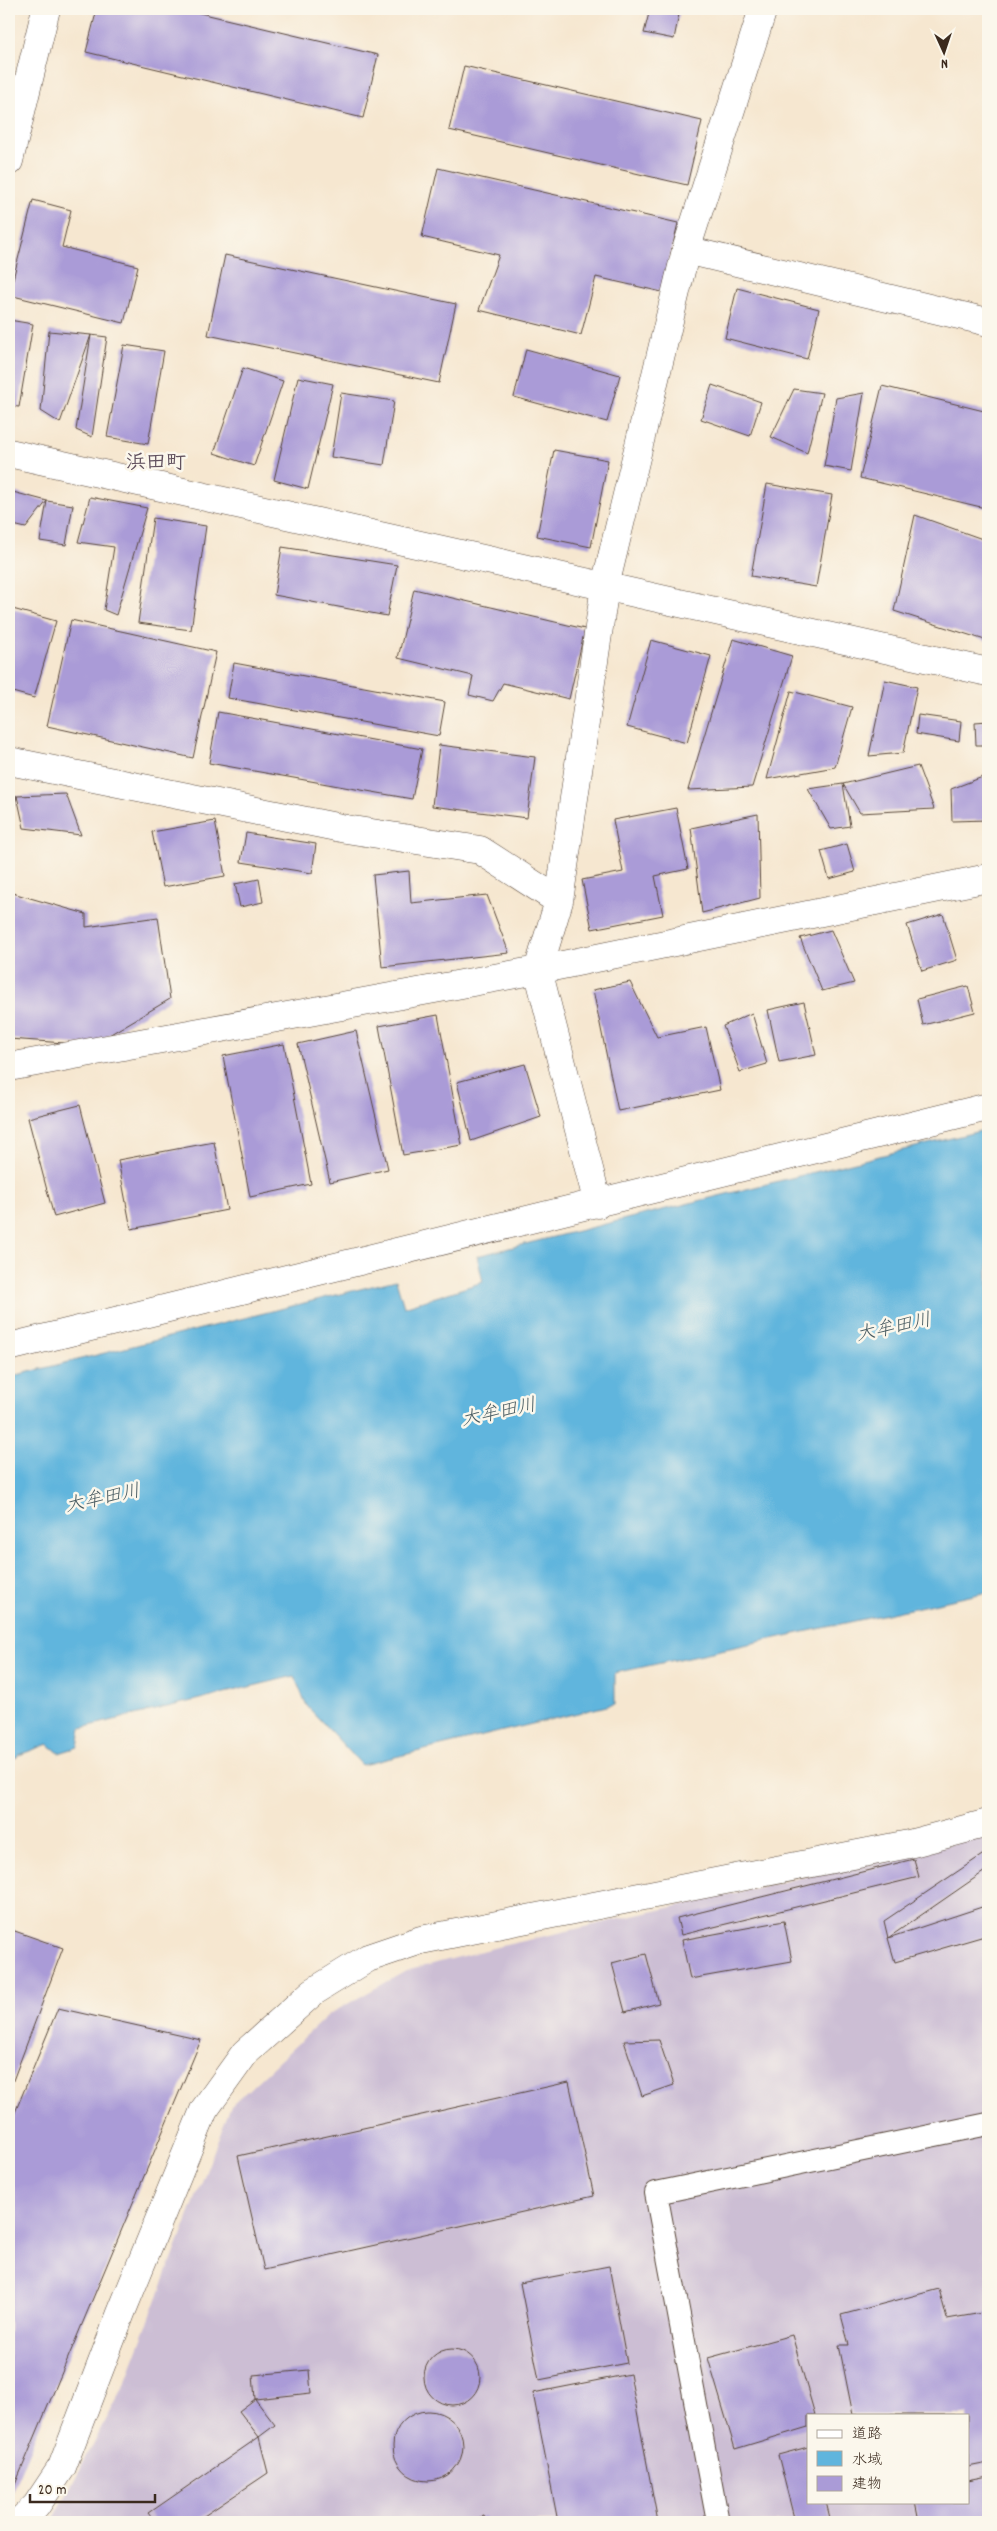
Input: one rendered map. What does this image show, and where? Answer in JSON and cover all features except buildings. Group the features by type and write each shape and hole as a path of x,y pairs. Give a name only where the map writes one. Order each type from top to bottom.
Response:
{"street":[{"path":"9,161 15,110 46,9"},
{"path":"598,1204 538,970 559,901 605,586 686,250 763,9"},
{"path":"686,250 988,322"},
{"path":"9,453 988,672"},
{"path":"9,760 346,829 480,850 559,901"},
{"path":"9,1067 538,970 988,878"},
{"path":"9,1347 988,1107"},
{"path":"19,2522 36,2506 62,2467 121,2313 204,2110 245,2054 313,1992 368,1958 421,1940 909,1844 988,1824"}],"lane":[{"path":"718,2522 656,2193 988,2124"}],"shaded area":[{"path":"988,1835 988,2522 52,2522 123,2388 231,2106 328,2015 406,1971 497,1947"}],"water":[{"name":"大牟田川","path":"988,1129 988,1592 615,1673 615,1704 362,1765 307,1706 294,1676 81,1728 78,1747 59,1753 48,1744 19,1755 9,1765 9,1377 396,1280 404,1307 483,1282 477,1256"}],"district":[{"name":"浜田町","path":"156,464"}]}
